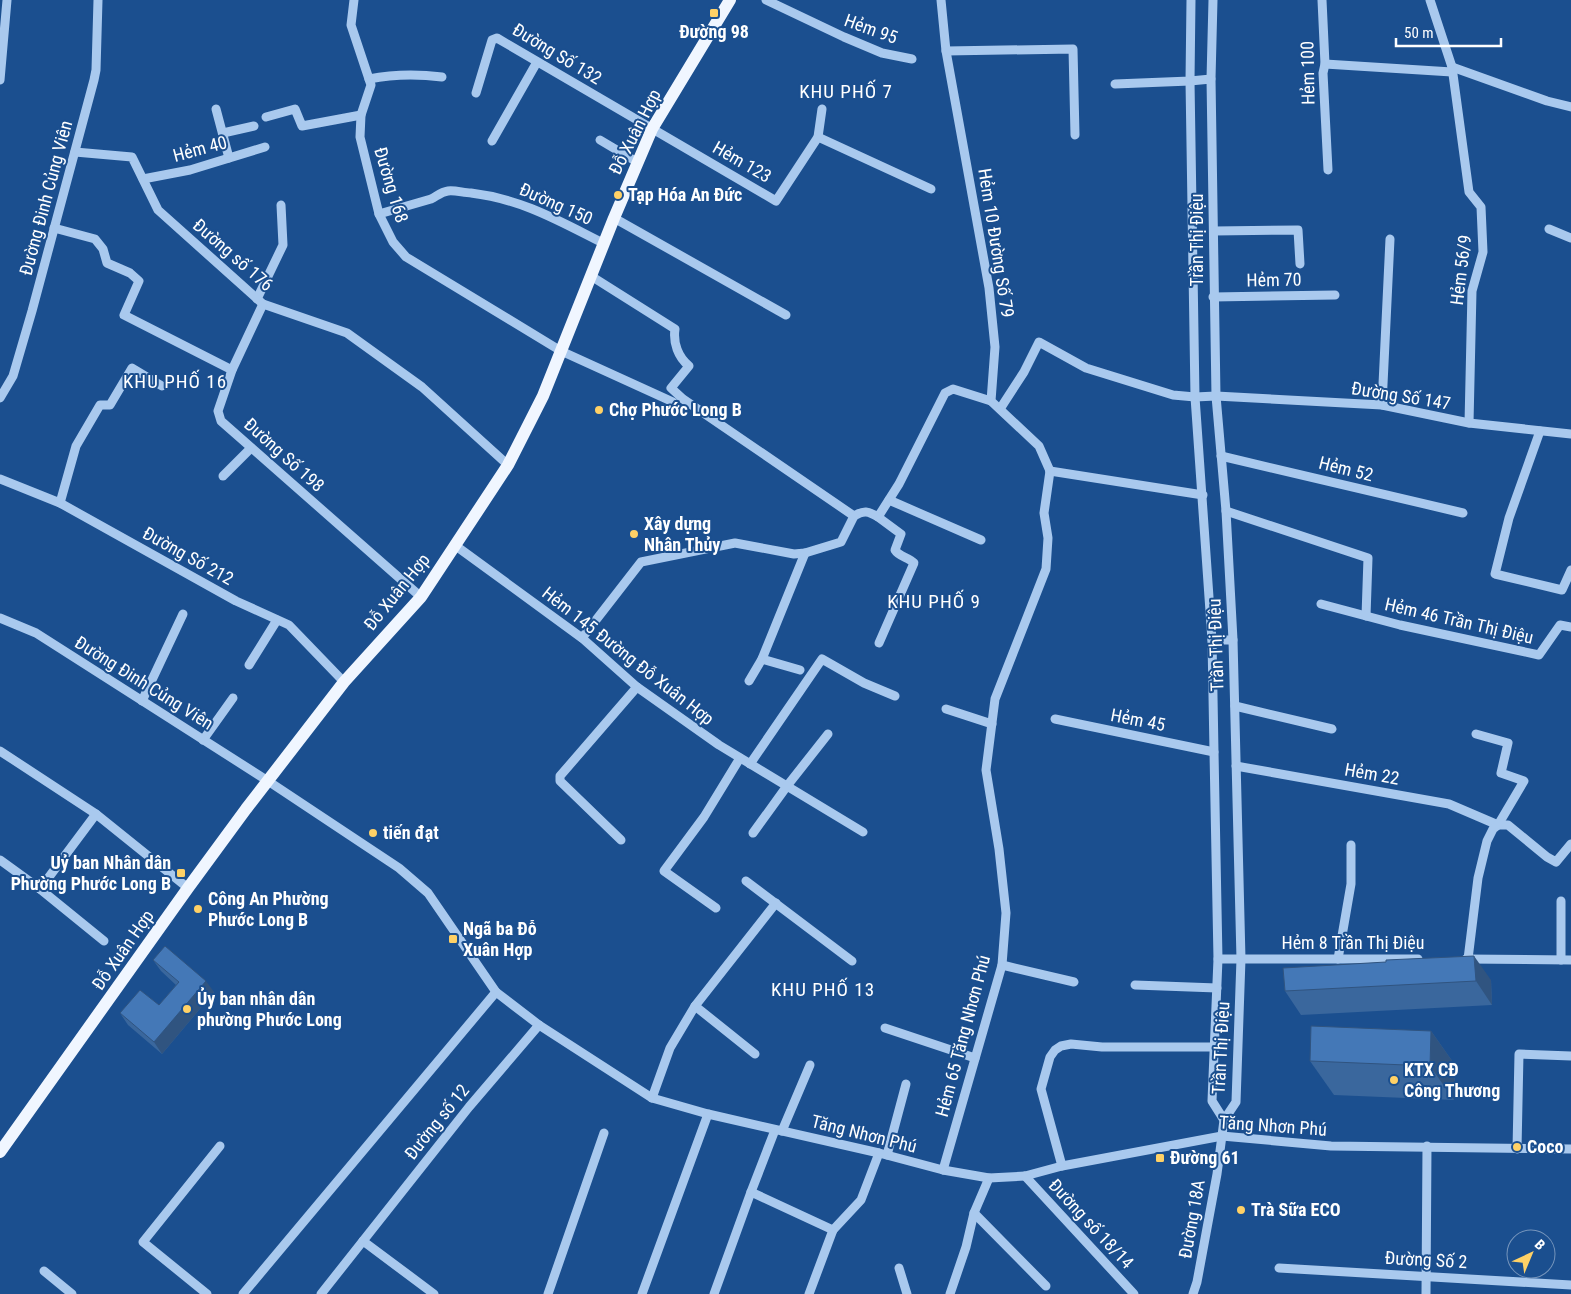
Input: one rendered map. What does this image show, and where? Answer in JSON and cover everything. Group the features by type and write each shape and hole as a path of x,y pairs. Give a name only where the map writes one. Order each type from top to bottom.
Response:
{"main road":[{"name":"Đỗ Xuân Hợp","path":"0,1152 188,888 268,781 344,682 421,597 508,465 543,396 603,243 652,129 730,0"}],"street":[{"path":"0,80 7,0"},
{"name":"Đường Đinh Củng Viên","path":"0,398 13,376 96,70 98,0"},
{"name":"Đường 168","path":"354,0 351,24 371,85 361,115 360,137 380,214 393,242 406,257 561,351 673,402"},
{"name":"Hẻm 95","path":"766,0 882,54 912,59"},
{"name":"Hẻm 10 Đường Số 79","path":"941,0 946,51 989,288 995,347 992,401"},
{"name":"Trần Thị Điệu","path":"1191,0 1190,81 1195,397 1212,640 1218,959 1212,1101 1224,1120 1236,1102 1240,959 1233,640 1226,511 1216,396 1213,297 1214,231 1211,79 1213,0"},
{"name":"Hẻm 100","path":"1322,0 1325,64 1323,73 1328,170"},
{"name":"Hẻm 56/9","path":"1430,0 1452,69 1469,192 1481,207 1483,252 1472,291 1470,423"},
{"name":"Đường Số 132","path":"476,93 492,40 497,38 652,129"},
{"path":"946,51 1073,49 1075,135"},
{"path":"492,141 537,62"},
{"path":"1325,64 1452,69 1547,101 1571,107"},
{"path":"369,79 389,75 442,77"},
{"path":"1116,84 1211,79"},
{"name":"Hẻm 123","path":"652,129 776,201 818,137 822,108"},
{"path":"266,117 295,109 302,126 361,115"},
{"path":"216,110 229,158"},
{"path":"223,133 254,126"},
{"path":"818,137 931,189"},
{"path":"600,140 637,162"},
{"name":"Hẻm 40","path":"143,179 190,170 266,147"},
{"name":"Đường số 176","path":"75,152 132,157 158,210 260,302 347,333 422,387 508,465"},
{"name":"Đường 150","path":"380,214 432,199 439,194 449,191 482,195 508,200 539,211 603,243"},
{"name":"Đường Số 198","path":"281,206 283,245 232,370 218,411 221,421 421,597"},
{"path":"614,218 786,315"},
{"path":"54,228 95,239 103,249 107,262 139,281 124,315 232,370"},
{"path":"1549,229 1571,238"},
{"path":"1214,231 1298,230 1300,264"},
{"path":"1382,405 1390,239"},
{"path":"590,276 675,328 674,335 680,356 689,366 671,388 683,399 854,516"},
{"name":"Hẻm 70","path":"1213,297 1335,295"},
{"name":"Đường Số 147","path":"1000,409 1024,372 1039,342 1086,368 1173,395 1382,405 1470,423 1571,434"},
{"path":"60,503 76,446 100,405 110,406 132,368 162,386"},
{"path":"878,517 889,500 945,393 953,390 992,401 1039,446 1050,470 1203,495"},
{"path":"1540,431 1509,518 1495,574 1562,590 1571,570"},
{"path":"222,476 251,448"},
{"name":"Hẻm 52","path":"1221,456 1463,513"},
{"name":"Hẻm 65 Tăng Nhơn Phú","path":"943,1170 1002,965 1006,913 999,849 986,770 995,699 1046,569 1048,538 1044,513 1050,470"},
{"name":"Đường Số 212","path":"0,479 60,503 236,601 289,626 344,682"},
{"path":"889,500 981,540"},
{"path":"582,638 641,562 735,543 794,554 805,553 841,542 854,516 863,511 870,512 901,534 894,550 914,563 879,643"},
{"name":"Hẻm 46 Trần Thị Điệu","path":"1226,511 1368,558 1366,616"},
{"name":"Hẻm 145 Đường Đỗ Xuân Hợp","path":"456,546 582,638 637,687 719,745 863,832"},
{"path":"749,681 762,659 805,553"},
{"name":"Hẻm 46 Trần Thị Điệu","path":"1321,604 1539,655 1560,625 1571,627"},
{"path":"142,700 183,614"},
{"name":"Đường Đinh Củng Viên","path":"0,618 36,633 268,781"},
{"path":"249,664 277,620"},
{"path":"1212,640 1233,640"},
{"path":"762,659 800,670"},
{"path":"750,764 822,659 864,683 895,696"},
{"path":"621,840 560,782 560,776 637,687"},
{"path":"203,740 232,698"},
{"path":"1235,706 1332,729"},
{"path":"946,709 992,724"},
{"name":"Hẻm 45","path":"1055,719 1214,752"},
{"path":"753,833 828,734"},
{"path":"1468,959 1478,878 1487,841 1524,781 1501,772 1508,743 1476,734"},
{"path":"0,751 96,814 188,888"},
{"path":"716,908 664,871 704,817 740,758"},
{"name":"Hẻm 22","path":"1236,766 1449,804 1498,825 1508,825 1547,857 1556,862 1571,844"},
{"name":"Tăng Nhơn Phú","path":"268,781 399,868 428,893 496,992 539,1025 652,1098 708,1114 883,1154 943,1170 989,1178 1025,1176 1062,1166 1222,1136 1331,1146 1571,1149"},
{"path":"40,889 96,814"},
{"path":"1338,959 1351,884 1351,845"},
{"path":"0,860 40,889 104,941"},
{"path":"746,881 852,961"},
{"path":"1561,901 1561,960"},
{"path":"652,1098 670,1048 695,1006 776,903"},
{"name":"Hẻm 8 Trần Thị Điệu","path":"1218,959 1428,959"},
{"path":"1458,959 1571,960"},
{"path":"1002,965 1074,982"},
{"path":"1135,985 1217,988"},
{"path":"243,1294 496,992"},
{"path":"695,1006 755,1054"},
{"name":"Đường số 12","path":"363,1241 469,1108 539,1025"},
{"path":"885,1028 975,1058"},
{"path":"1062,1166 1041,1089 1050,1056 1058,1048 1071,1044 1102,1047 1214,1047"},
{"path":"1517,1149 1519,1054 1571,1056"},
{"path":"714,1294 751,1192 810,1065"},
{"path":"809,1294 833,1230 861,1200 883,1154 906,1084"},
{"path":"642,1294 708,1114"},
{"name":"Đường 18A","path":"1193,1294 1199,1272 1217,1174 1224,1120"},
{"path":"548,1294 604,1133"},
{"path":"207,1294 143,1242 220,1146"},
{"path":"1426,1294 1427,1146"},
{"name":"Đường số 18/14","path":"1025,1176 1134,1294"},
{"path":"950,1294 966,1247 974,1213 989,1178"},
{"path":"751,1192 833,1230"},
{"path":"974,1213 1046,1286"},
{"path":"321,1294 363,1241 434,1294"},
{"path":"898,1268 908,1294"},
{"name":"Đường Số 2","path":"1279,1268 1571,1285"},
{"path":"44,1271 72,1294"}],"building":[{"path":"165,946 206,981 154,1042 120,1013 140,990 159,1005 179,982 153,960"},
{"path":"1474,956 1476,981 1285,991 1283,968 1386,962 1386,960"},
{"path":"1311,1026 1431,1031 1430,1066 1310,1061"}],"place":[{"name":"Đường 98","path":"714,13"},
{"name":"Tạp Hóa An Đức","path":"618,195"},
{"name":"Chợ Phước Long B","path":"599,410"},
{"name":"Xây dựng Nhân Thủy","path":"634,534"},
{"name":"tiến đạt","path":"373,833"},
{"name":"Uỷ ban Nhân dân Phường Phước Long B","path":"181,873"},
{"name":"Công An Phường Phước Long B","path":"198,909"},
{"name":"Ngã ba Đỗ Xuân Hợp","path":"453,939"},
{"name":"Ủy ban nhân dân phường Phước Long","path":"187,1009"},
{"name":"KTX CĐ Công Thương","path":"1394,1080"},
{"name":"Coco","path":"1517,1147"},
{"name":"Đường 61","path":"1160,1158"},
{"name":"Trà Sữa ECO","path":"1241,1210"}],"district":[{"name":"KHU PHỐ 7","path":"846,91"},
{"name":"KHU PHỐ 16","path":"175,381"},
{"name":"KHU PHỐ 9","path":"934,601"},
{"name":"KHU PHỐ 13","path":"823,989"}]}
